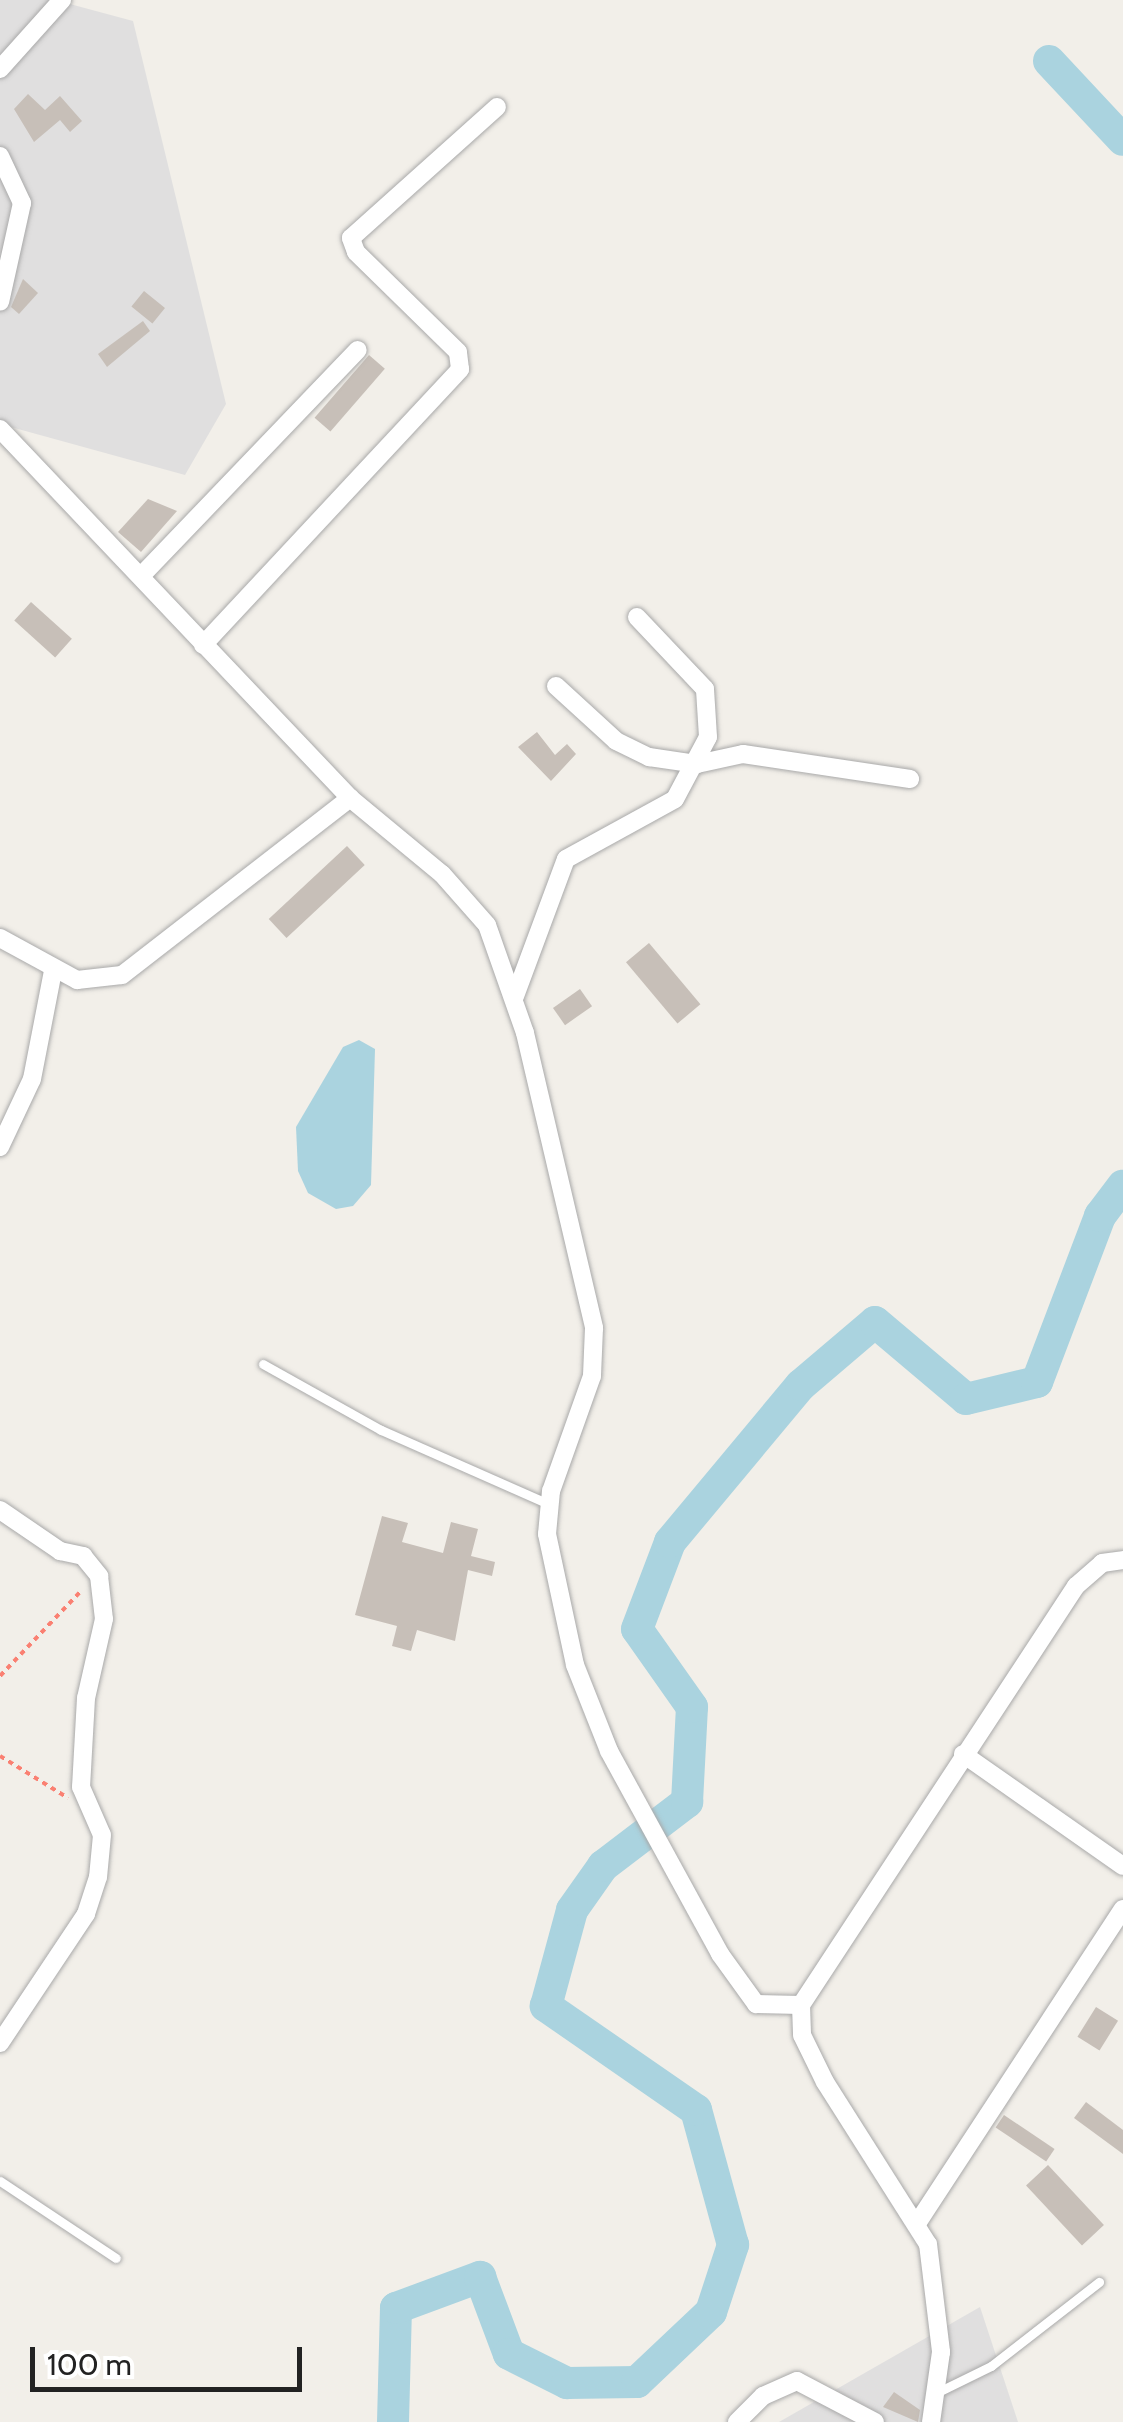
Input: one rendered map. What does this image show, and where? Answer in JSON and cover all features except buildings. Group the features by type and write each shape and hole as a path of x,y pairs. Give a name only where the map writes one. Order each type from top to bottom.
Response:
{"street":[{"path":"0,69 62,0"},
{"path":"203,645 460,369 458,352 356,252 351,238 497,108"},
{"path":"0,156 22,203 0,302"},
{"path":"141,576 358,350"},
{"path":"0,429 350,798 468,899 488,925 515,997 596,1350 549,1504 548,1556 566,1630 623,1779 676,1879 756,2004 801,2006"},
{"path":"515,997 566,858 659,812 697,764 712,716 705,690 637,617"},
{"path":"556,686 632,750 697,764 742,754 910,779"},
{"path":"0,938 53,972 101,982 145,962 350,798"},
{"path":"0,1146 32,1079 53,972"},
{"path":"0,1510 60,1551 84,1556 99,1576 104,1618 82,1731 81,1787 102,1836 86,1914 0,2043"},
{"path":"930,2422 938,2392 939,2298 918,2222 825,2082 802,2035 801,2006 1076,1586 1102,1563 1123,1560"},
{"path":"963,1754 1123,1866"},
{"path":"918,2222 1123,1909"},
{"path":"737,2422 764,2396 797,2381 874,2422"}],"lane":[{"path":"263,1364 382,1430 549,1504"},
{"path":"0,2181 116,2258"},
{"path":"938,2392 992,2366 1099,2282"}],"path":[{"path":"0,1676 99,1576"},
{"path":"0,1756 90,1808"}],"shaded area":[{"path":"0,0 55,0 133,21 226,404 185,475 0,424"},
{"path":"980,2307 1018,2422 779,2422"}],"water":[{"path":"359,1040 375,1049 371,1185 353,1206 336,1209 308,1193 298,1171 296,1127 343,1047"}],"waterway":[{"path":"1049,61 1123,140"},
{"path":"393,2422 396,2308 480,2277 509,2354 567,2383 637,2382 711,2312 733,2245 696,2110 546,2006 572,1910 603,1866 687,1802 692,1707 637,1629 670,1542 801,1385 875,1322 966,1399 1037,1382 1100,1216 1123,1186"}]}
